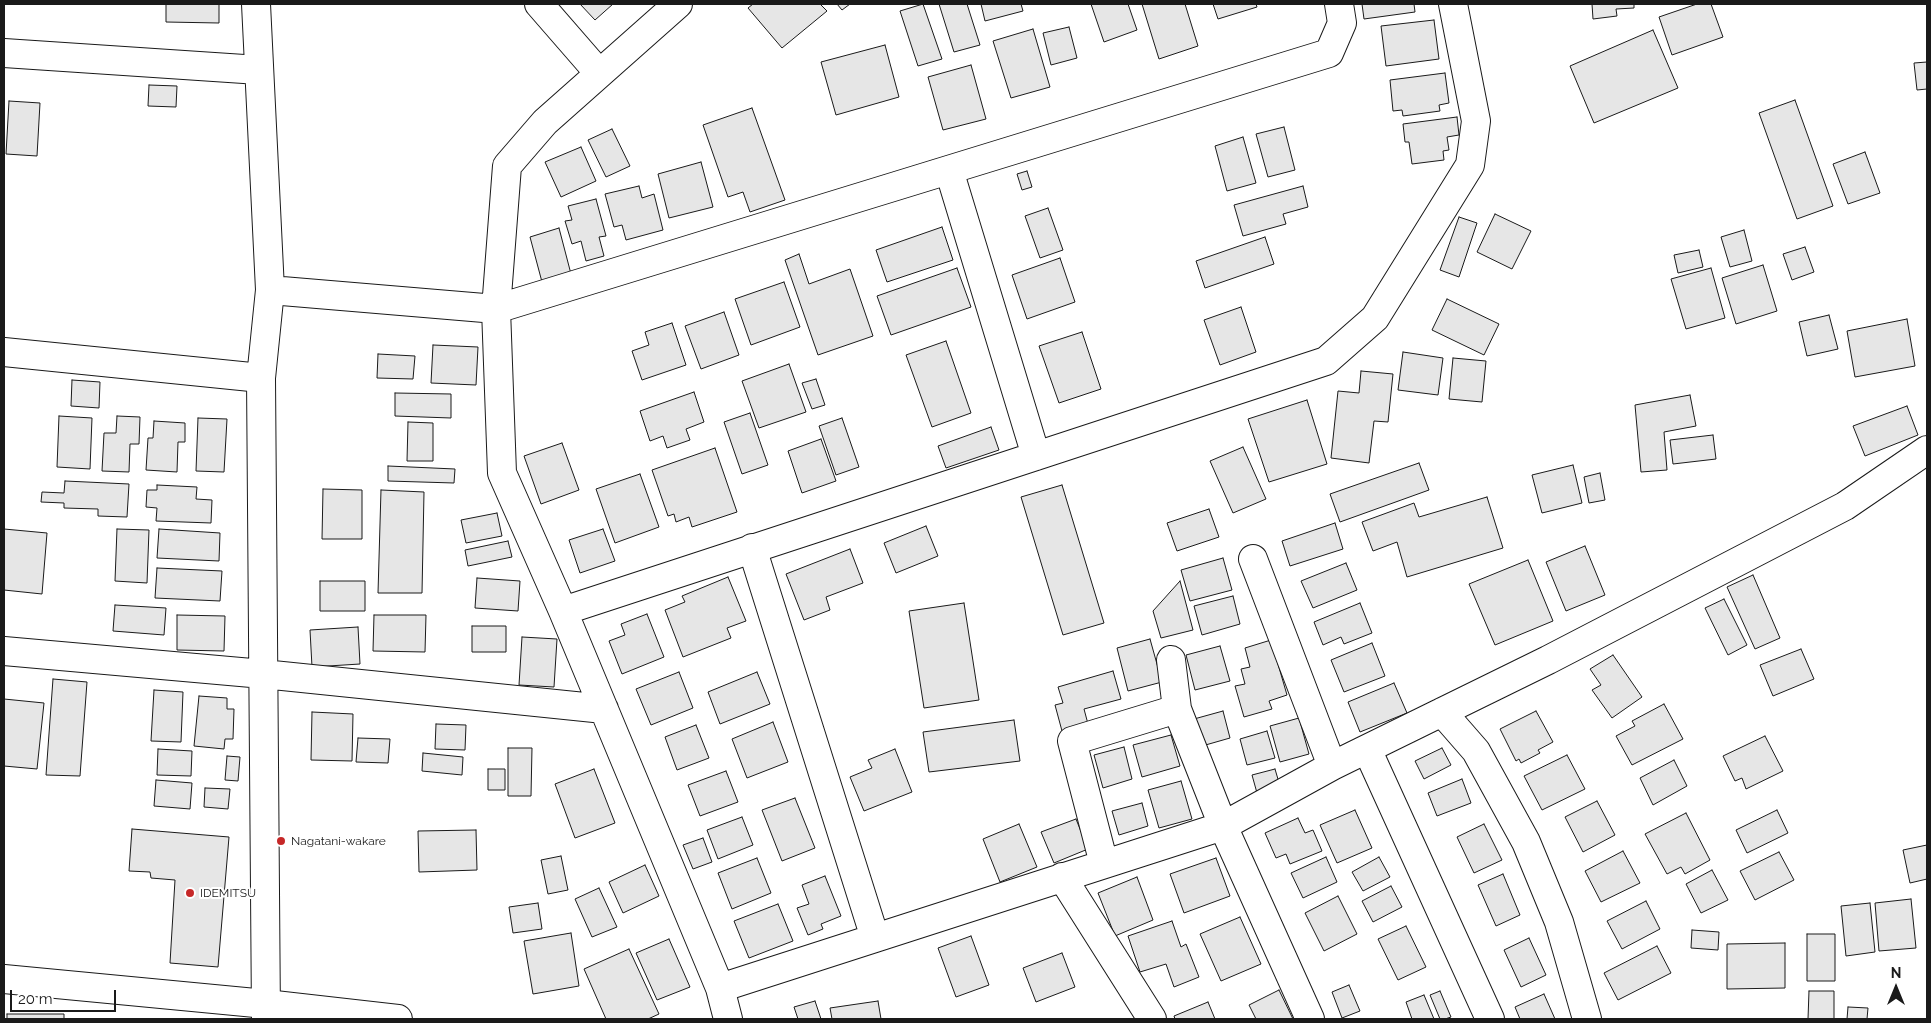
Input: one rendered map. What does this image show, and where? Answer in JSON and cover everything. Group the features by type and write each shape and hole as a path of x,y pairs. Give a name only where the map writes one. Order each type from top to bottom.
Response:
{"street":[{"path":"539,4 599,73"},
{"path":"678,4 545,122 507,166 496,309 502,473 604,709 720,988 728,1019"},
{"path":"270,290 496,309 1329,54 1342,24 1339,4"},
{"path":"562,611 1326,361 1375,318 1470,165 1476,121 1453,4"},
{"path":"262,8 259,70 270,290 261,378 266,1011"},
{"path":"4,53 259,70"},
{"path":"949,170 1036,456"},
{"path":"4,352 261,378"},
{"path":"720,988 1223,826 1332,766 1442,712 1845,506 1927,450"},
{"path":"752,548 875,938"},
{"path":"1253,559 1332,766"},
{"path":"4,650 604,709"},
{"path":"1171,660 1177,709 1223,826 1310,1019"},
{"path":"1104,864 1072,740 1177,709"},
{"path":"1442,712 1476,751 1526,842 1559,922 1587,1019"},
{"path":"1367,749 1490,1019"},
{"path":"1062,877 1152,1019"},
{"path":"4,979 266,1011 398,1019"}],"building":[{"path":"166,4 219,4 219,23 166,22"},
{"path":"580,4 613,4 595,20"},
{"path":"753,4 820,4 827,11 782,48 748,8"},
{"path":"837,4 850,4 842,10"},
{"path":"923,4 942,59 918,66 900,11"},
{"path":"939,4 967,4 980,45 954,52"},
{"path":"981,4 1021,4 1023,11 985,21"},
{"path":"1091,4 1128,4 1137,30 1104,42"},
{"path":"1142,4 1185,4 1198,46 1159,59"},
{"path":"1213,4 1256,4 1257,7 1218,19"},
{"path":"1362,4 1414,4 1415,12 1364,19"},
{"path":"1592,4 1634,4 1634,8 1616,9 1617,16 1593,19"},
{"path":"1697,4 1711,4 1723,37 1672,55 1659,17"},
{"path":"1434,20 1439,59 1386,66 1381,26"},
{"path":"1069,27 1077,58 1051,65 1043,33"},
{"path":"1033,29 1050,87 1011,98 993,41"},
{"path":"1653,30 1678,88 1594,123 1570,66"},
{"path":"885,45 899,97 836,115 821,62"},
{"path":"1927,62 1927,89 1917,90 1914,63"},
{"path":"971,65 986,119 943,130 928,77"},
{"path":"1445,73 1449,103 1439,105 1440,111 1403,116 1402,110 1393,111 1390,80"},
{"path":"149,85 177,86 176,107 148,106"},
{"path":"1795,100 1833,206 1797,219 1759,113"},
{"path":"9,101 40,103 37,156 6,154"},
{"path":"752,108 785,200 750,212 743,192 728,197 703,125"},
{"path":"1457,117 1459,135 1447,137 1449,150 1443,151 1444,160 1412,164 1409,142 1405,142 1403,124"},
{"path":"1284,127 1295,170 1268,177 1256,134"},
{"path":"612,129 630,166 606,177 588,140"},
{"path":"1243,137 1256,183 1227,191 1215,146"},
{"path":"581,147 596,181 561,197 545,162"},
{"path":"1865,152 1880,193 1848,204 1833,164"},
{"path":"701,162 713,207 669,218 658,174"},
{"path":"1027,171 1032,187 1022,190 1017,174"},
{"path":"639,186 642,198 654,194 663,230 626,240 622,225 614,227 605,194"},
{"path":"1303,186 1308,207 1283,214 1286,224 1243,236 1234,205"},
{"path":"596,199 606,236 599,237 604,256 586,261 581,241 572,244 565,221 572,220 568,206"},
{"path":"1048,208 1063,250 1040,258 1025,216"},
{"path":"1495,214 1531,231 1512,269 1477,252"},
{"path":"1459,217 1477,223 1459,277 1440,270"},
{"path":"942,227 953,260 887,282 876,250"},
{"path":"559,228 571,274 542,282 530,237"},
{"path":"1744,230 1752,261 1730,267 1721,237"},
{"path":"1265,237 1274,264 1205,288 1196,261"},
{"path":"1805,247 1814,272 1792,280 1783,254"},
{"path":"1699,250 1703,267 1678,273 1674,255"},
{"path":"799,254 809,284 850,269 873,336 818,355 785,260"},
{"path":"1060,258 1075,302 1027,319 1012,275"},
{"path":"1763,265 1777,311 1736,324 1722,278"},
{"path":"957,268 971,307 891,335 877,296"},
{"path":"1711,268 1725,318 1686,329 1671,279"},
{"path":"784,282 800,327 751,345 735,299"},
{"path":"1447,299 1499,324 1484,355 1432,330"},
{"path":"1241,307 1256,352 1220,365 1204,320"},
{"path":"724,312 739,355 701,369 685,326"},
{"path":"1829,315 1838,349 1807,356 1799,322"},
{"path":"1907,319 1915,366 1855,377 1847,331"},
{"path":"672,323 686,365 642,380 632,351 649,345 645,332"},
{"path":"1082,332 1101,389 1059,403 1039,346"},
{"path":"946,341 971,413 932,427 906,355"},
{"path":"433,345 478,347 476,385 431,383"},
{"path":"1403,352 1443,358 1438,395 1398,390"},
{"path":"378,354 415,356 413,379 377,378"},
{"path":"1453,358 1486,361 1482,402 1449,399"},
{"path":"789,364 806,412 759,428 742,381"},
{"path":"1361,371 1393,374 1388,422 1374,421 1369,463 1331,458 1338,391 1359,393"},
{"path":"816,379 825,405 812,409 802,383"},
{"path":"72,380 100,382 99,408 71,406"},
{"path":"694,392 704,422 686,429 690,440 667,448 663,436 650,441 640,411"},
{"path":"395,393 451,394 451,418 395,416"},
{"path":"1690,395 1696,426 1664,432 1667,470 1641,472 1635,405"},
{"path":"1307,400 1327,464 1269,482 1248,419"},
{"path":"1907,406 1918,435 1865,456 1853,426"},
{"path":"750,413 768,465 742,474 724,422"},
{"path":"59,416 92,418 90,469 57,467"},
{"path":"117,416 140,417 139,444 130,444 129,472 102,471 104,433 116,433"},
{"path":"198,418 227,419 224,472 196,471"},
{"path":"842,418 859,467 836,475 819,426"},
{"path":"154,421 185,423 185,442 178,442 177,472 146,470 148,438 153,438"},
{"path":"408,422 433,423 433,461 407,461"},
{"path":"991,427 999,450 946,468 938,446"},
{"path":"1713,435 1716,459 1673,464 1670,440"},
{"path":"821,439 836,481 802,493 788,451"},
{"path":"562,443 579,490 541,504 524,456"},
{"path":"1243,447 1266,499 1233,513 1210,461"},
{"path":"715,448 737,512 692,527 689,517 676,522 674,514 668,516 652,470"},
{"path":"1419,463 1429,490 1340,522 1330,494"},
{"path":"1573,465 1582,503 1542,513 1532,475"},
{"path":"388,466 455,469 454,483 388,481"},
{"path":"1600,473 1605,500 1589,503 1584,477"},
{"path":"640,474 659,527 615,543 596,489"},
{"path":"65,481 129,484 127,517 98,516 98,509 64,508 64,503 41,502 42,492 64,493"},
{"path":"157,485 197,487 196,499 212,500 211,523 156,521 157,508 146,507 147,490 157,490"},
{"path":"1062,485 1104,623 1063,635 1021,497"},
{"path":"323,489 362,490 362,539 322,539"},
{"path":"381,490 424,492 422,593 378,593"},
{"path":"1487,497 1503,548 1407,577 1397,542 1373,551 1362,522 1414,503 1419,517"},
{"path":"1209,509 1219,537 1177,551 1167,523"},
{"path":"497,513 502,536 466,543 461,520"},
{"path":"1335,523 1343,549 1290,566 1282,541"},
{"path":"926,526 938,556 896,573 884,543"},
{"path":"4,529 47,533 42,594 4,590"},
{"path":"117,529 149,530 147,583 115,581"},
{"path":"159,529 220,533 219,561 157,558"},
{"path":"603,529 615,561 580,573 569,540"},
{"path":"508,541 512,557 468,566 465,550"},
{"path":"1585,546 1605,595 1566,611 1546,562"},
{"path":"850,549 863,583 826,597 830,610 804,620 786,574"},
{"path":"1223,558 1232,590 1190,601 1181,570"},
{"path":"1528,560 1553,621 1495,645 1469,584"},
{"path":"1346,563 1357,590 1313,608 1301,581"},
{"path":"157,568 222,571 220,601 155,598"},
{"path":"1753,575 1780,638 1755,649 1727,587"},
{"path":"728,577 746,621 727,628 731,638 683,657 665,610 685,602 682,596"},
{"path":"477,578 520,581 518,611 475,608"},
{"path":"320,581 365,581 365,611 320,611"},
{"path":"1180,581 1193,630 1161,638 1153,611"},
{"path":"1233,596 1240,624 1202,635 1194,606"},
{"path":"1724,599 1747,645 1728,655 1705,608"},
{"path":"964,603 979,700 924,708 909,611"},
{"path":"1360,603 1372,633 1344,644 1341,637 1323,645 1314,622"},
{"path":"115,605 166,608 164,635 113,631"},
{"path":"647,614 664,657 622,674 609,641 625,635 621,624"},
{"path":"177,615 225,616 224,651 177,650"},
{"path":"374,615 426,615 425,652 373,651"},
{"path":"472,626 506,626 506,652 472,652"},
{"path":"358,627 360,664 312,667 310,630"},
{"path":"522,637 557,639 554,687 519,685"},
{"path":"1150,639 1162,682 1128,691 1117,648"},
{"path":"1271,640 1287,695 1269,701 1272,709 1244,717 1235,686 1245,684 1241,669 1250,667 1245,648"},
{"path":"1372,643 1385,676 1344,692 1331,660"},
{"path":"1220,646 1230,681 1195,690 1186,655"},
{"path":"1801,649 1814,679 1773,696 1760,665"},
{"path":"1613,655 1642,697 1612,718 1592,690 1601,685 1590,669"},
{"path":"1113,671 1121,699 1084,709 1088,724 1062,731 1055,705 1063,703 1058,687"},
{"path":"679,672 693,708 651,725 636,689"},
{"path":"757,672 770,704 720,724 708,692"},
{"path":"53,679 87,682 80,776 46,775"},
{"path":"1394,683 1407,713 1360,732 1348,702"},
{"path":"154,690 183,692 181,742 151,741"},
{"path":"199,696 227,698 227,709 234,709 233,739 225,739 224,749 194,746"},
{"path":"4,699 44,703 37,769 4,766"},
{"path":"1664,704 1683,739 1632,765 1616,736 1635,726 1632,721"},
{"path":"1223,711 1230,738 1202,746 1194,719"},
{"path":"1536,711 1553,742 1538,750 1540,753 1521,763 1519,759 1516,761 1500,729"},
{"path":"312,712 353,714 352,761 311,760"},
{"path":"1299,718 1309,754 1280,762 1270,726"},
{"path":"1014,720 1020,761 929,772 923,732"},
{"path":"773,722 788,762 747,778 732,739"},
{"path":"436,724 466,725 465,750 435,749"},
{"path":"696,725 709,758 677,770 665,737"},
{"path":"1267,731 1275,758 1247,765 1240,739"},
{"path":"1171,735 1180,766 1142,777 1133,745"},
{"path":"1765,736 1783,771 1746,789 1742,778 1735,781 1723,756"},
{"path":"358,738 390,739 388,763 356,762"},
{"path":"1124,747 1132,779 1103,788 1094,755"},
{"path":"508,748 532,748 531,796 508,796"},
{"path":"1442,748 1451,765 1424,779 1415,761"},
{"path":"158,749 192,751 191,776 157,775"},
{"path":"895,749 912,792 864,811 850,777 872,768 868,760"},
{"path":"423,753 463,757 462,775 422,771"},
{"path":"1567,755 1585,789 1542,810 1524,776"},
{"path":"227,756 240,757 238,781 225,780"},
{"path":"1674,760 1687,786 1653,805 1640,778"},
{"path":"488,769 505,769 505,790 488,790"},
{"path":"594,769 615,823 575,838 555,784"},
{"path":"1275,769 1280,786 1257,793 1252,775"},
{"path":"726,771 738,802 700,816 688,785"},
{"path":"1462,779 1471,803 1437,816 1428,793"},
{"path":"156,780 192,783 190,809 154,806"},
{"path":"1181,781 1192,819 1159,828 1148,790"},
{"path":"205,788 230,789 228,809 204,807"},
{"path":"795,798 815,848 782,861 762,810"},
{"path":"1597,801 1615,835 1583,852 1565,817"},
{"path":"1142,803 1148,826 1119,835 1112,811"},
{"path":"1355,810 1372,848 1337,863 1320,825"},
{"path":"1777,810 1788,833 1747,853 1736,830"},
{"path":"1686,813 1710,860 1685,874 1681,867 1667,874 1645,834"},
{"path":"742,817 753,845 718,859 707,830"},
{"path":"1298,818 1305,833 1313,830 1322,851 1290,864 1286,854 1276,858 1265,833"},
{"path":"1076,819 1088,849 1054,863 1041,832"},
{"path":"1019,824 1037,867 1000,882 983,839"},
{"path":"1484,824 1502,860 1474,873 1457,837"},
{"path":"132,829 229,837 218,967 170,963 175,880 151,878 150,872 129,871"},
{"path":"476,830 477,870 419,872 418,831"},
{"path":"703,838 712,862 693,869 683,845"},
{"path":"1927,845 1927,879 1910,883 1903,850"},
{"path":"1623,851 1640,883 1601,902 1585,871"},
{"path":"1779,852 1794,880 1755,900 1740,871"},
{"path":"561,856 568,890 548,894 541,860"},
{"path":"1326,857 1337,882 1303,898 1291,873"},
{"path":"1379,857 1390,877 1363,891 1352,872"},
{"path":"757,858 771,893 732,909 718,873"},
{"path":"1216,858 1230,896 1184,913 1170,874"},
{"path":"645,865 659,896 623,913 609,882"},
{"path":"1712,870 1728,900 1701,913 1686,884"},
{"path":"1503,874 1520,915 1496,926 1478,885"},
{"path":"825,876 841,916 821,924 823,929 808,935 797,908 809,904 802,885"},
{"path":"1137,877 1153,920 1115,936 1098,893"},
{"path":"1391,886 1402,907 1373,922 1362,901"},
{"path":"599,888 617,927 592,937 575,899"},
{"path":"1338,896 1357,934 1324,951 1305,913"},
{"path":"1911,899 1916,948 1879,951 1875,903"},
{"path":"1646,901 1660,929 1622,949 1607,921"},
{"path":"538,903 542,929 513,933 509,907"},
{"path":"1870,903 1875,952 1846,956 1841,906"},
{"path":"778,904 793,941 749,958 734,921"},
{"path":"1240,917 1261,964 1221,981 1200,934"},
{"path":"1172,921 1181,947 1186,944 1199,977 1174,987 1166,964 1140,972 1128,936"},
{"path":"1406,926 1426,967 1398,980 1378,939"},
{"path":"1692,930 1719,932 1718,950 1691,948"},
{"path":"571,933 579,986 533,994 524,941"},
{"path":"1807,934 1835,934 1835,981 1807,981"},
{"path":"971,936 989,985 956,997 938,948"},
{"path":"1529,938 1546,975 1521,987 1504,950"},
{"path":"669,939 690,987 657,1000 636,953"},
{"path":"1785,943 1785,988 1727,989 1727,944"},
{"path":"1657,946 1671,973 1618,1000 1604,973"},
{"path":"629,949 659,1014 648,1019 606,1019 584,969"},
{"path":"1062,953 1075,987 1036,1002 1023,968"},
{"path":"1349,985 1360,1011 1342,1018 1332,992"},
{"path":"1279,990 1293,1019 1256,1019 1249,1005"},
{"path":"1440,991 1451,1017 1445,1019 1440,1019 1430,995"},
{"path":"1809,991 1834,991 1834,1019 1808,1019"},
{"path":"1544,994 1555,1019 1520,1019 1515,1007"},
{"path":"1424,995 1434,1019 1412,1019 1406,1002"},
{"path":"815,1001 821,1019 798,1019 794,1007"},
{"path":"878,1001 881,1019 832,1019 830,1008"},
{"path":"1208,1002 1215,1019 1175,1019 1174,1016"},
{"path":"1848,1007 1868,1008 1867,1019 1847,1019"},
{"path":"7,1014 64,1014 64,1019 7,1019"}],"place":[{"name":"Nagatani-wakare","path":"281,841"},
{"name":"IDEMITSU","path":"190,893"}]}
